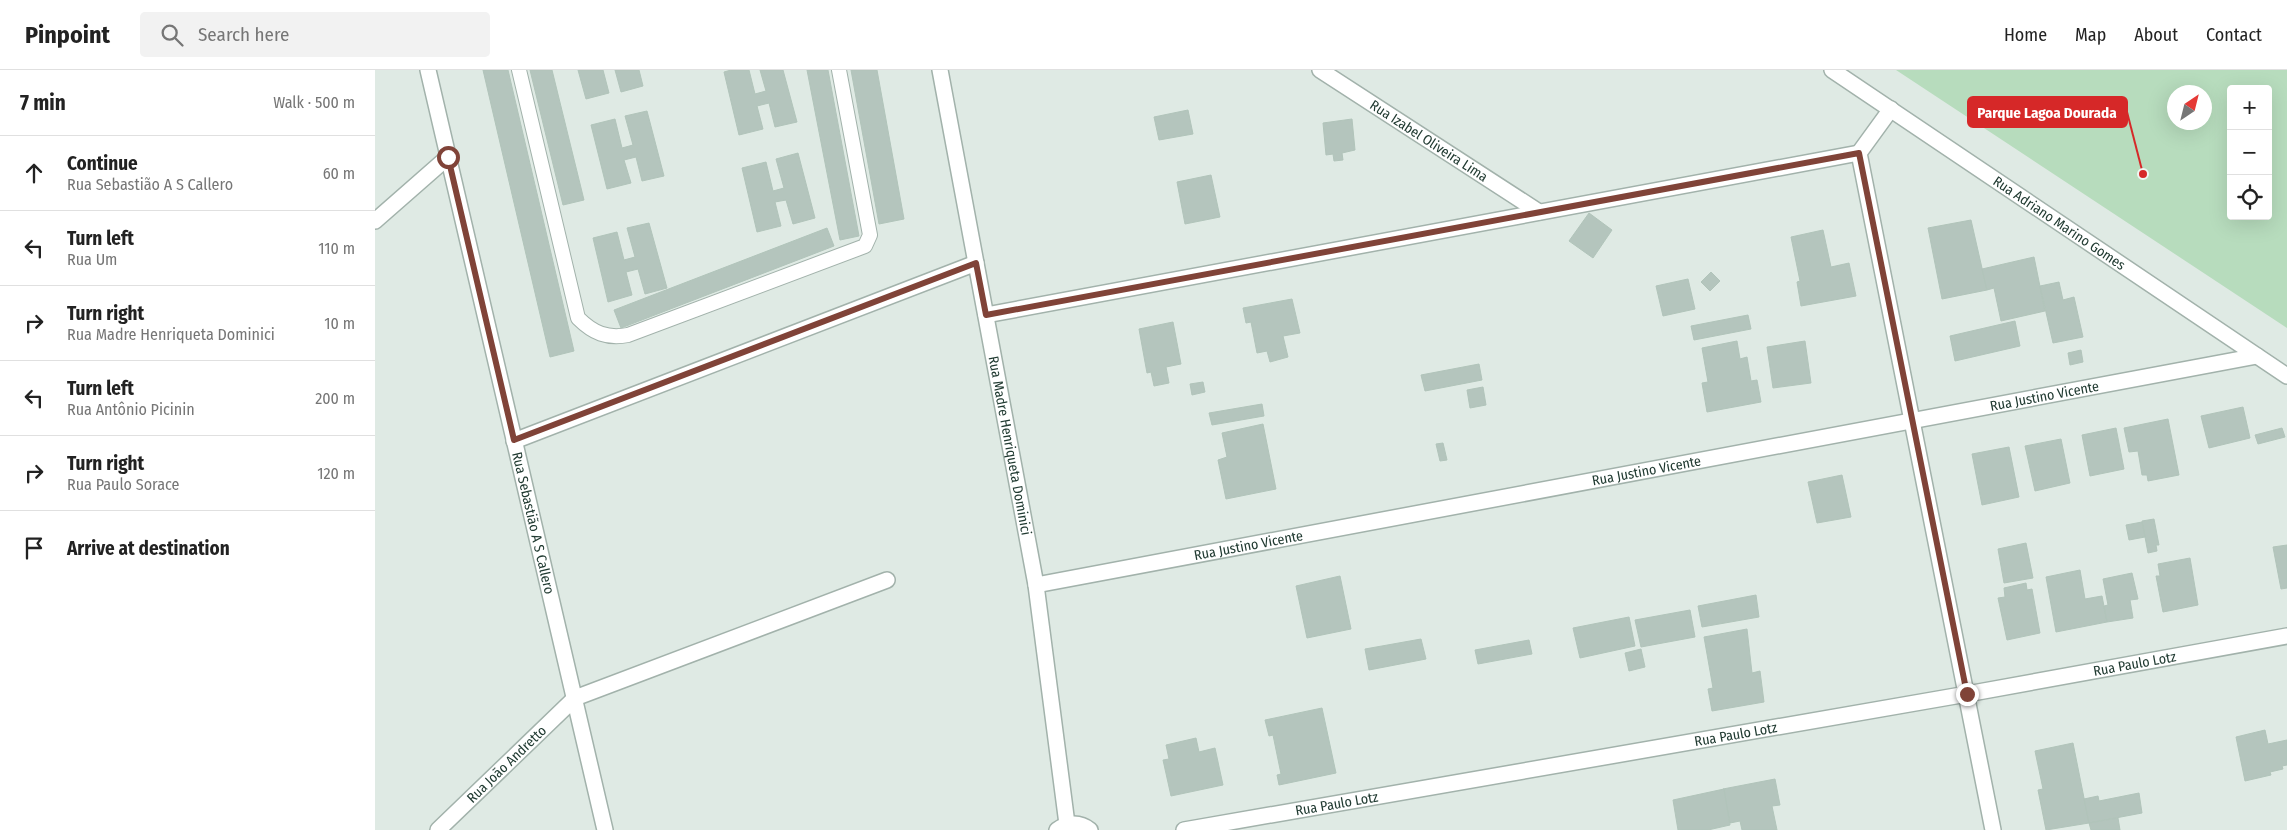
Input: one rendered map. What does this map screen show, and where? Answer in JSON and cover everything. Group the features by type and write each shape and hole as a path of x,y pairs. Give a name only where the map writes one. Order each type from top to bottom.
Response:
{"street":[{"name":"Rua Sebastião A S Callero","path":"428,70 605,830"},
{"name":"Rua Madre Henriqueta Dominici","path":"940,70 1036,585 1062,827"},
{"name":"Rua Izabel Oliveira Lima","path":"1320,70 1539,212"},
{"name":"Rua Adriano Marino Gomes","path":"1832,70 2287,376"},
{"path":"986,315 1859,153 1891,109"},
{"path":"1859,153 1993,830"},
{"path":"375,222 448,157"},
{"path":"514,440 976,263"},
{"name":"Rua Justino Vicente","path":"1036,585 2257,356"},
{"path":"575,698 887,580"},
{"name":"Rua Paulo Lotz","path":"1184,830 1967,694 2287,636"},
{"name":"Rua João Andretto","path":"438,830 575,698"},
{"path":"1062,827 1084,826 1090,830"}],"lane":[{"path":"519,70 574,307 578,318 586,326 603,336 616,337 629,335 865,246 870,234 839,70"}],"green space":[{"path":"1896,70 2287,70 2287,328"}],"building":[{"path":"483,70 508,70 574,351 550,357"},
{"path":"530,70 552,70 584,200 563,205"},
{"path":"578,70 603,70 609,93 586,99"},
{"path":"615,70 639,70 643,86 621,92"},
{"path":"749,70 755,94 766,91 760,70 783,70 797,122 775,127 769,103 757,106 763,129 739,135 724,72"},
{"path":"807,70 828,70 859,236 840,240"},
{"path":"851,70 877,70 904,219 879,224"},
{"path":"1188,110 1193,134 1159,140 1154,117"},
{"path":"647,111 664,176 642,181 636,157 624,160 631,183 607,189 591,125 615,119 622,148 633,145 625,116"},
{"path":"1352,119 1355,150 1342,153 1343,160 1334,161 1333,154 1326,155 1323,123"},
{"path":"798,153 815,218 793,224 786,200 775,202 781,226 757,232 742,168 766,162 773,191 784,188 776,159"},
{"path":"1211,175 1220,217 1185,224 1177,182"},
{"path":"1589,213 1612,230 1593,258 1569,241"},
{"path":"1971,220 1987,290 1942,299 1928,228"},
{"path":"649,223 667,288 645,294 638,269 626,272 632,295 608,302 593,238 617,232 624,260 635,257 627,228"},
{"path":"827,228 834,246 621,328 614,310"},
{"path":"1823,230 1831,267 1849,263 1856,296 1801,306 1797,282 1800,281 1791,237"},
{"path":"2034,257 2045,311 2001,321 1994,288 1987,290 1982,269"},
{"path":"1711,272 1720,281 1710,291 1701,282"},
{"path":"1688,279 1695,309 1663,316 1656,286"},
{"path":"2059,282 2063,300 2074,297 2083,337 2053,343 2040,286"},
{"path":"1292,299 1300,333 1283,336 1288,357 1270,362 1267,351 1257,353 1251,322 1246,323 1243,308"},
{"path":"1748,315 1751,329 1694,340 1691,326"},
{"path":"2015,321 2020,346 1955,361 1950,336"},
{"path":"1173,322 1181,364 1166,367 1169,383 1154,386 1151,372 1147,373 1139,329"},
{"path":"1737,341 1740,359 1747,357 1751,381 1757,380 1761,402 1707,412 1702,383 1708,382 1702,348"},
{"path":"1805,341 1811,383 1773,388 1767,347"},
{"path":"2081,350 2083,362 2070,365 2068,353"},
{"path":"1479,364 1482,380 1425,391 1421,375"},
{"path":"1203,382 1205,392 1192,395 1190,384"},
{"path":"1483,387 1486,405 1470,408 1467,390"},
{"path":"1262,404 1264,416 1212,425 1209,413"},
{"path":"2243,407 2250,438 2209,448 2201,416"},
{"path":"2168,419 2179,475 2148,481 2147,475 2142,475 2138,451 2129,452 2124,428"},
{"path":"1263,424 1276,489 1226,499 1218,460 1227,457 1222,433"},
{"path":"2116,428 2124,469 2090,476 2082,435"},
{"path":"2282,428 2285,437 2258,444 2255,435"},
{"path":"2061,439 2070,483 2035,491 2025,446"},
{"path":"1443,443 1447,460 1440,461 1436,444"},
{"path":"2009,447 2019,497 1982,505 1972,454"},
{"path":"1842,475 1851,517 1817,523 1808,482"},
{"path":"2154,519 2159,545 2156,545 2157,551 2148,553 2142,521"},
{"path":"2142,522 2145,537 2129,540 2126,525"},
{"path":"2026,543 2033,578 2004,583 1998,549"},
{"path":"2287,545 2287,588 2281,589 2273,547"},
{"path":"2190,558 2198,605 2163,612 2156,576 2160,576 2158,564"},
{"path":"2080,570 2085,599 2102,596 2107,622 2056,632 2046,577"},
{"path":"2132,573 2138,599 2130,600 2133,618 2107,622 2104,606 2108,605 2103,579"},
{"path":"1340,576 1351,629 1307,638 1296,586"},
{"path":"2026,583 2027,590 2032,589 2040,633 2007,640 1998,598 2005,597 2004,588"},
{"path":"1756,595 1759,617 1702,627 1698,606"},
{"path":"1690,610 1695,637 1641,647 1635,620"},
{"path":"1629,617 1635,646 1580,658 1573,628"},
{"path":"1747,629 1752,673 1760,671 1764,702 1712,711 1708,689 1713,688 1704,637"},
{"path":"1421,639 1426,659 1369,670 1365,649"},
{"path":"1529,640 1532,654 1478,664 1475,650"},
{"path":"1641,649 1645,667 1629,671 1625,653"},
{"path":"1322,708 1336,773 1279,785 1277,775 1281,774 1273,735 1269,736 1265,720"},
{"path":"2265,730 2268,744 2287,740 2287,765 2282,766 2283,769 2270,772 2271,775 2245,781 2236,737"},
{"path":"1196,738 1199,752 1215,748 1223,785 1171,796 1163,760 1169,759 1166,745"},
{"path":"2073,743 2089,823 2046,830 2038,790 2043,789 2035,751"},
{"path":"1775,779 1780,805 1772,806 1777,830 1742,830 1740,821 1730,823 1723,789"},
{"path":"1724,789 1730,825 1708,830 1678,830 1673,800"},
{"path":"2139,793 2142,813 2089,823 2084,799 2098,796 2099,801"},
{"path":"2118,818 2120,830 2091,830 2089,823"}],"place":[{"name":"Parque Lagoa Dourada","path":"2143,174"}],"route":[{"path":"448,157 514,440 976,263 986,315 1859,153 1967,694"}]}
